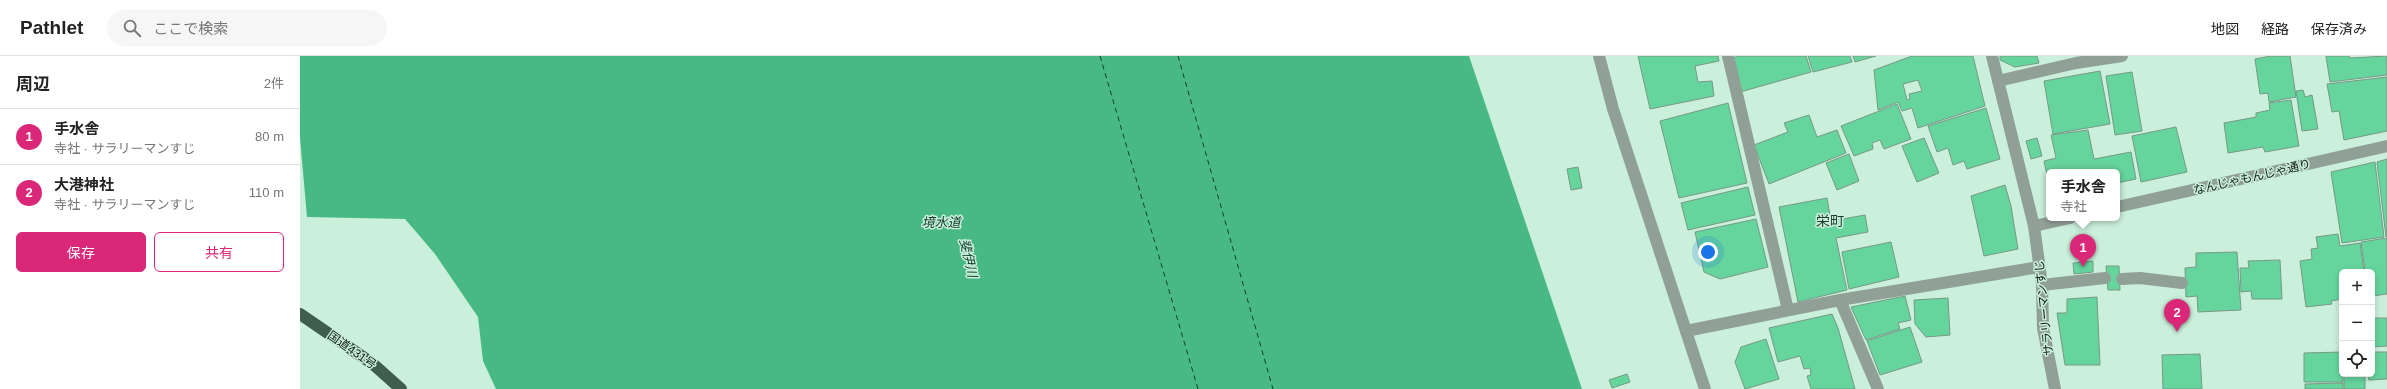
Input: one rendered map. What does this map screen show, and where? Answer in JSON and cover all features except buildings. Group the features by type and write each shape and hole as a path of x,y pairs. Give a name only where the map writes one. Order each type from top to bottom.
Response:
{"highway":[{"name":"国道431号","path":"300,314 373,364 402,389"}],"street":[{"path":"1599,56 1613,109 1705,389"},
{"path":"1728,56 1788,310"},
{"name":"サラリーマンすじ","path":"1992,56 2034,226 2042,285 2043,328 2055,389"},
{"path":"1998,81 2076,63 2122,56"},
{"name":"なんじゃもんじゃ通り","path":"2120,206 2387,146"},
{"path":"2034,226 2056,221"},
{"path":"1686,331 1840,300 2040,267"},
{"path":"2042,285 2105,278"},
{"path":"2122,279 2148,279 2182,283"},
{"path":"1840,300 1878,389"}],"water":[{"name":"境水道","path":"300,56 1469,56 1582,389 496,389 483,361 478,317 435,254 405,219 307,217 300,138"}],"ferry route":[{"path":"1100,56 1198,389"},
{"path":"1178,56 1273,389"}],"place":[{"name":"手水舎","path":"2083,267"},
{"name":"大港神社","path":"2177,332"}],"district":[{"name":"栄町","path":"1830,221"}],"water label":[{"name":"斐伊川","path":"969,258"}]}
